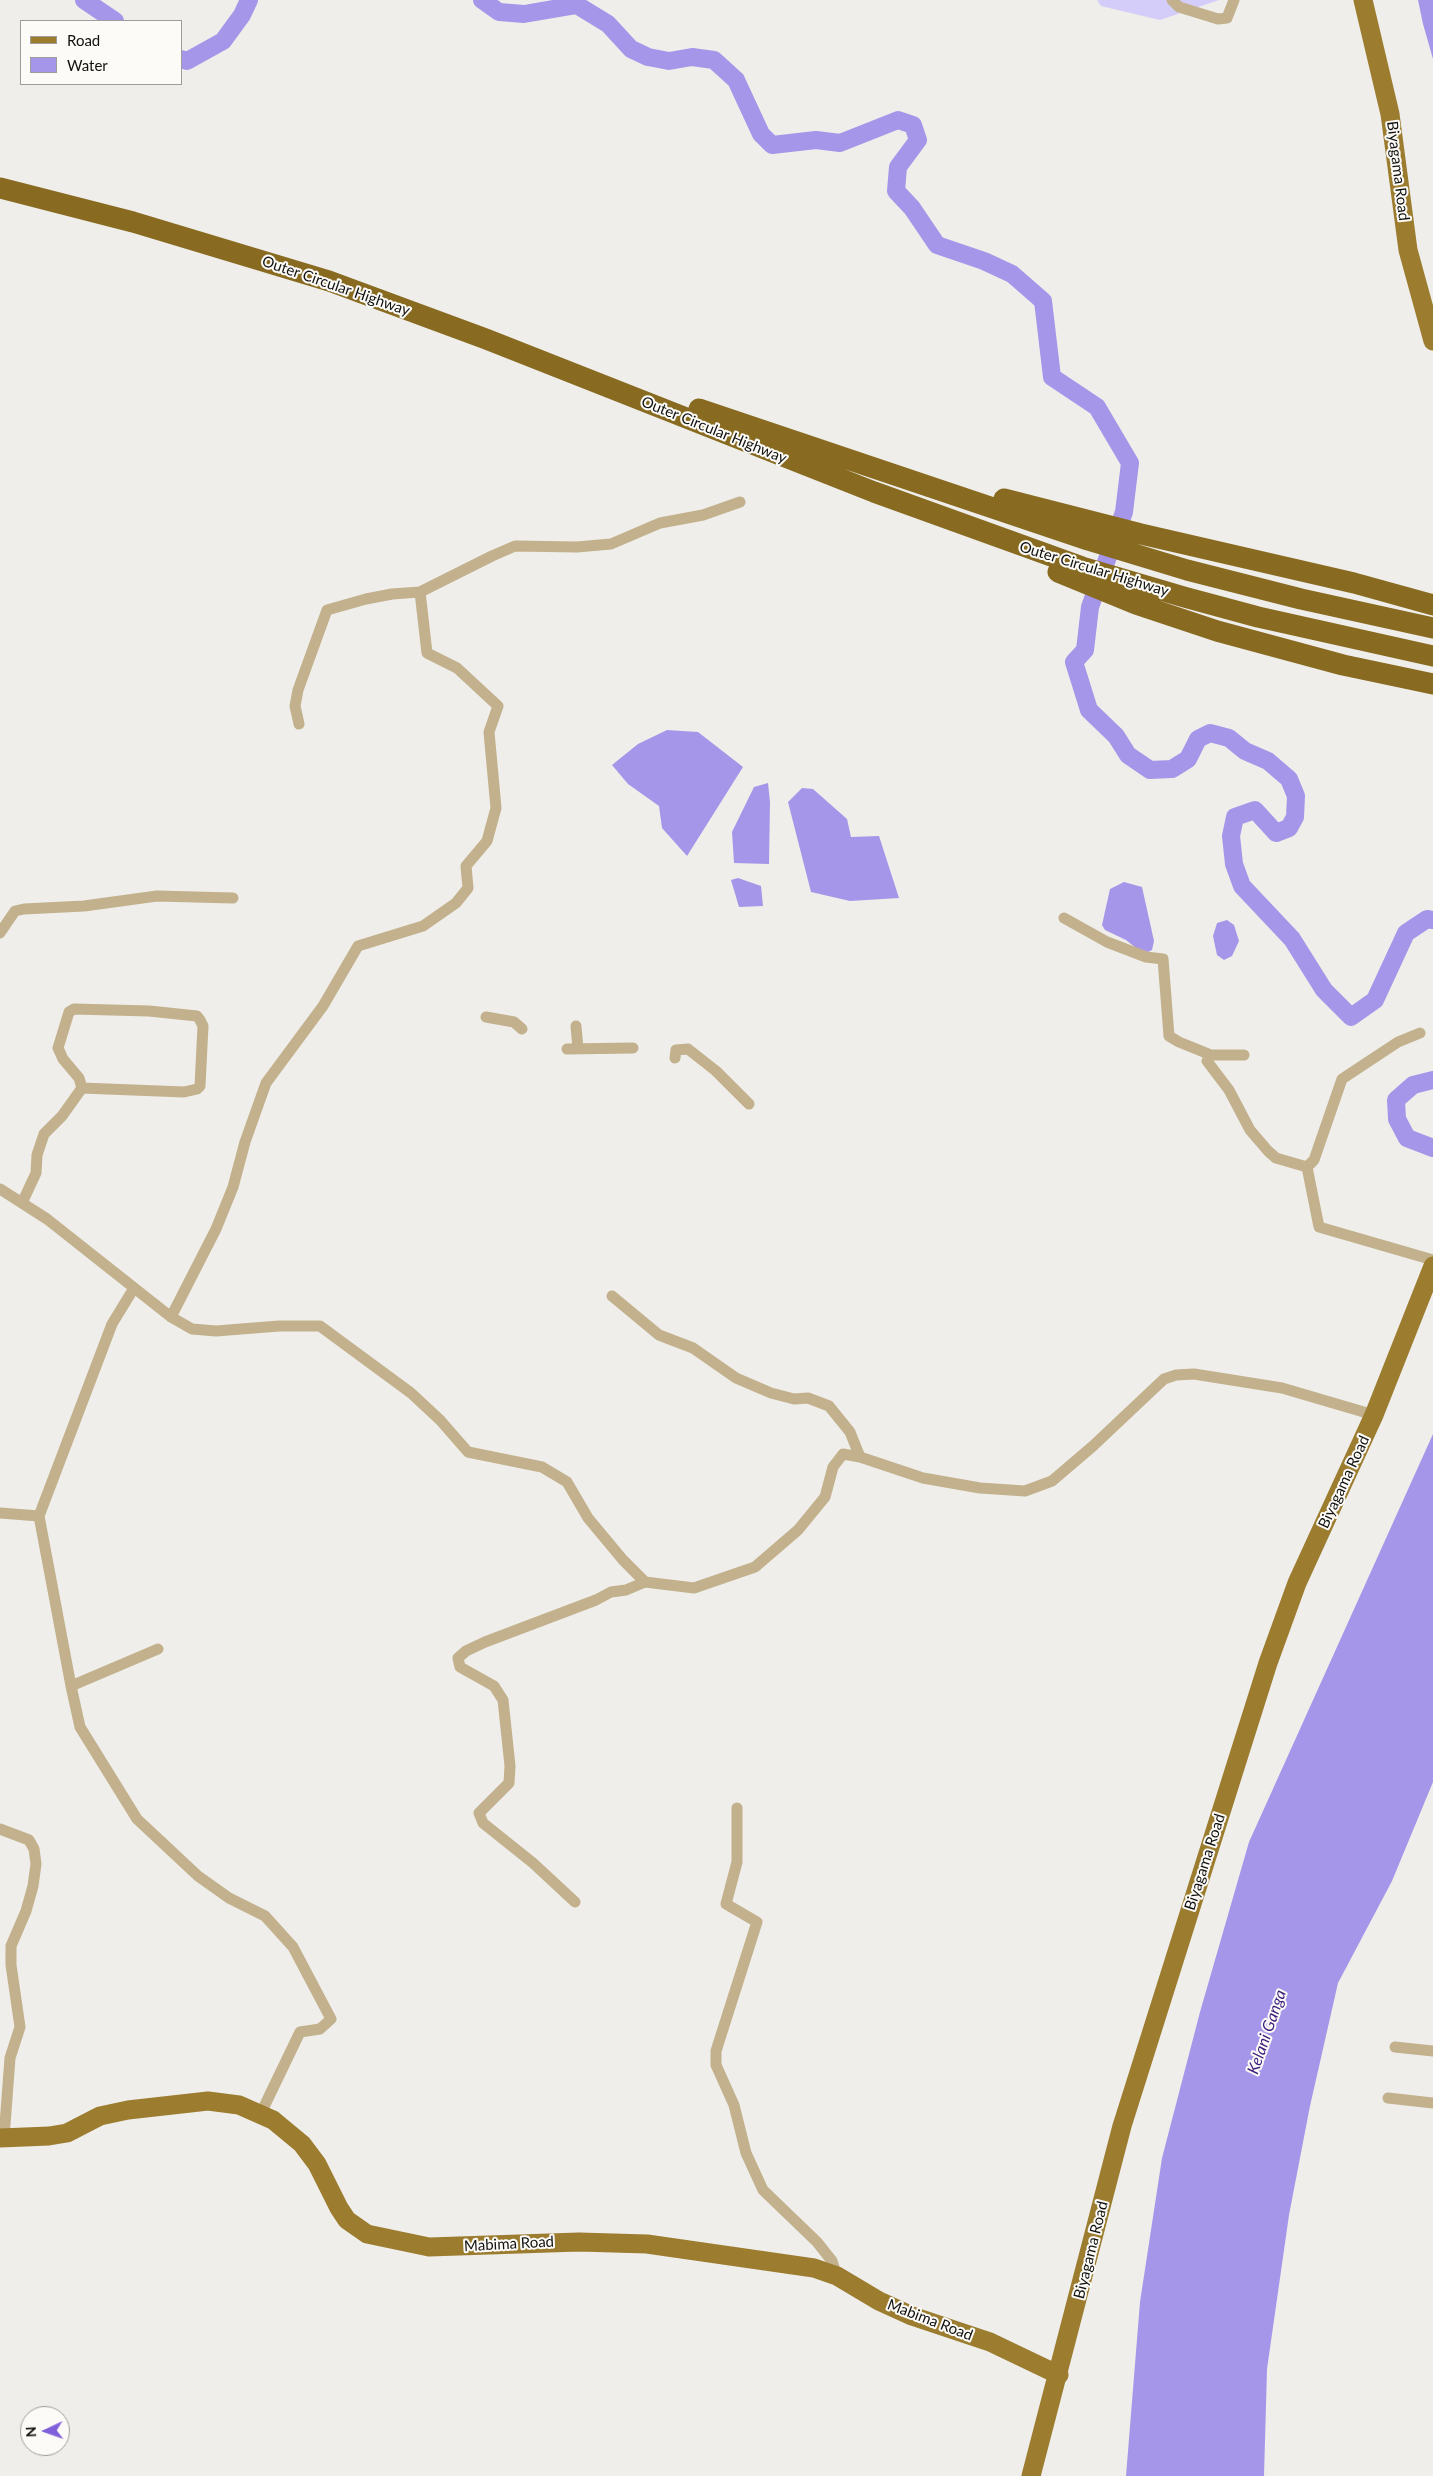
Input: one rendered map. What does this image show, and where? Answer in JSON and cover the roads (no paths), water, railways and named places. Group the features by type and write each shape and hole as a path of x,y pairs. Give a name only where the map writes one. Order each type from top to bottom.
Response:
{"highway":[{"name":"Outer Circular Highway","path":"0,175 143,211 324,266 490,326 563,362 874,492 1010,543 1184,597 1302,628 1433,656"},
{"name":"Outer Circular Highway","path":"0,188 133,222 329,281 712,414 1088,540 1188,570 1301,599 1433,628"},
{"path":"880,470 1354,583 1433,606"},
{"path":"874,492 1019,556 1136,604 1274,648 1428,683"}],"main road":[{"name":"Biyagama Road","path":"1363,0 1390,114 1408,250 1433,341"},
{"name":"Biyagama Road","path":"1032,2476 1122,2126 1268,1663 1297,1582 1374,1415 1433,1266"},
{"name":"Mabima Road","path":"2,2138 49,2136 67,2133 100,2116 128,2110 177,2104 225,2102 261,2113 288,2132 309,2152 347,2220 367,2234 381,2239 429,2247 579,2242 647,2244 814,2268 837,2276 879,2301 912,2316 990,2342 1059,2375"}],"street":[{"path":"1172,0 1179,7 1218,19 1226,18 1234,0"},
{"path":"299,724 294,706 327,610 374,597 420,592 516,546 611,544 660,522 703,515 740,502"},
{"path":"171,1317 220,1221 233,1187 245,1142 266,1083 323,1006 358,946 422,926 456,903 468,888 466,866 487,841 496,808 489,732 498,706 457,668 427,653 420,592"},
{"path":"0,932 15,912 24,909 84,906 156,896 233,898"},
{"path":"1064,918 1107,942 1146,957 1163,960 1169,1036 1211,1055 1244,1056"},
{"path":"74,1009 149,1011 197,1016 200,1020 203,1026 200,1086 197,1088 184,1092 82,1088 79,1078 63,1059 58,1048 70,1012 74,1009"},
{"path":"486,1017 514,1022 522,1029"},
{"path":"576,1026 572,1049 633,1048"},
{"path":"1307,1167 1314,1160 1342,1079 1398,1042 1420,1033"},
{"path":"675,1058 676,1050 688,1049 716,1071 749,1104"},
{"path":"1211,1055 1207,1061 1209,1065 1229,1090 1250,1130 1276,1158 1307,1167"},
{"path":"22,1203 36,1173 37,1154 44,1134 62,1116 82,1088"},
{"path":"1307,1167 1319,1227 1433,1260"},
{"path":"0,1189 47,1219 171,1317 192,1329 216,1331 279,1326 320,1326 410,1393 440,1420 468,1452 542,1467 567,1482 588,1518 623,1560 645,1582"},
{"path":"134,1288 112,1324 39,1516 80,1727 137,1819 198,1876 229,1898 265,1916 292,1947 331,2019 320,2029 300,2032 261,2113"},
{"path":"612,1296 659,1335 693,1348 736,1378 771,1393 794,1399 808,1398 829,1406 850,1432 860,1457"},
{"path":"574,1902 533,1863 482,1824 479,1814 509,1783 510,1766 503,1700 494,1686 460,1667 458,1658 466,1650 596,1600 611,1592 626,1590 645,1582 694,1588 754,1567 798,1530 825,1498 833,1467 843,1454 860,1457 923,1478 980,1488 1025,1491 1052,1481 1093,1446 1164,1379 1176,1375 1194,1374 1282,1388 1374,1415"},
{"path":"0,1512 39,1516"},
{"path":"71,1686 158,1649"},
{"path":"738,1808 738,1862 726,1904 757,1922 716,2051 716,2066 734,2105 746,2153 763,2190 817,2242 832,2261 837,2276"},
{"path":"0,1829 29,1840 34,1849 36,1864 33,1886 26,1911 11,1946 11,1964 20,2027 10,2058 2,2138"},
{"path":"1395,2047 1433,2051"},
{"path":"1388,2098 1433,2103"}],"water":[{"path":"1418,0 1433,0 1433,59 1423,24"},
{"path":"667,730 698,732 743,767 687,856 662,828 659,806 628,784 612,765 638,744"},
{"path":"768,783 770,802 769,864 734,863 732,832 754,787"},
{"path":"802,788 813,789 847,819 851,837 879,836 899,898 850,901 811,892 788,802"},
{"path":"738,878 761,886 763,906 739,907 731,880"},
{"path":"1124,882 1142,887 1154,941 1152,950 1148,952 1136,948 1126,940 1105,930 1102,925 1110,889"},
{"path":"1227,920 1234,925 1239,941 1232,956 1224,960 1217,955 1213,936 1217,923"},
{"name":"Kelani Ganga","path":"1433,1434 1433,1782 1392,1881 1338,1983 1310,2106 1289,2215 1267,2369 1264,2476 1126,2476 1140,2302 1162,2158 1200,2012 1249,1842"}],"waterway":[{"path":"84,0 114,20"},
{"path":"182,59 187,61 223,41 242,15 249,0"},
{"path":"482,0 499,12 524,14 577,5 608,24 631,49 648,57 669,61 692,57 714,60 736,80 761,134 772,145 816,140 840,143 898,120 913,125 918,140 898,167 896,191 912,208 937,245 984,261 1012,274 1043,301 1052,377 1097,407 1130,463 1124,512 1090,607 1085,650 1074,662 1089,710 1116,736 1128,755 1150,770 1172,769 1188,759 1198,739 1210,733 1229,738 1245,751 1268,761 1289,779 1296,796 1295,817 1289,828 1276,833 1255,810 1235,817 1231,836 1234,864 1242,886 1292,939 1324,990 1351,1017 1375,1000 1406,933 1427,919 1433,920"},
{"path":"1433,1080 1413,1085 1396,1100 1397,1119 1407,1138 1433,1148"}]}
